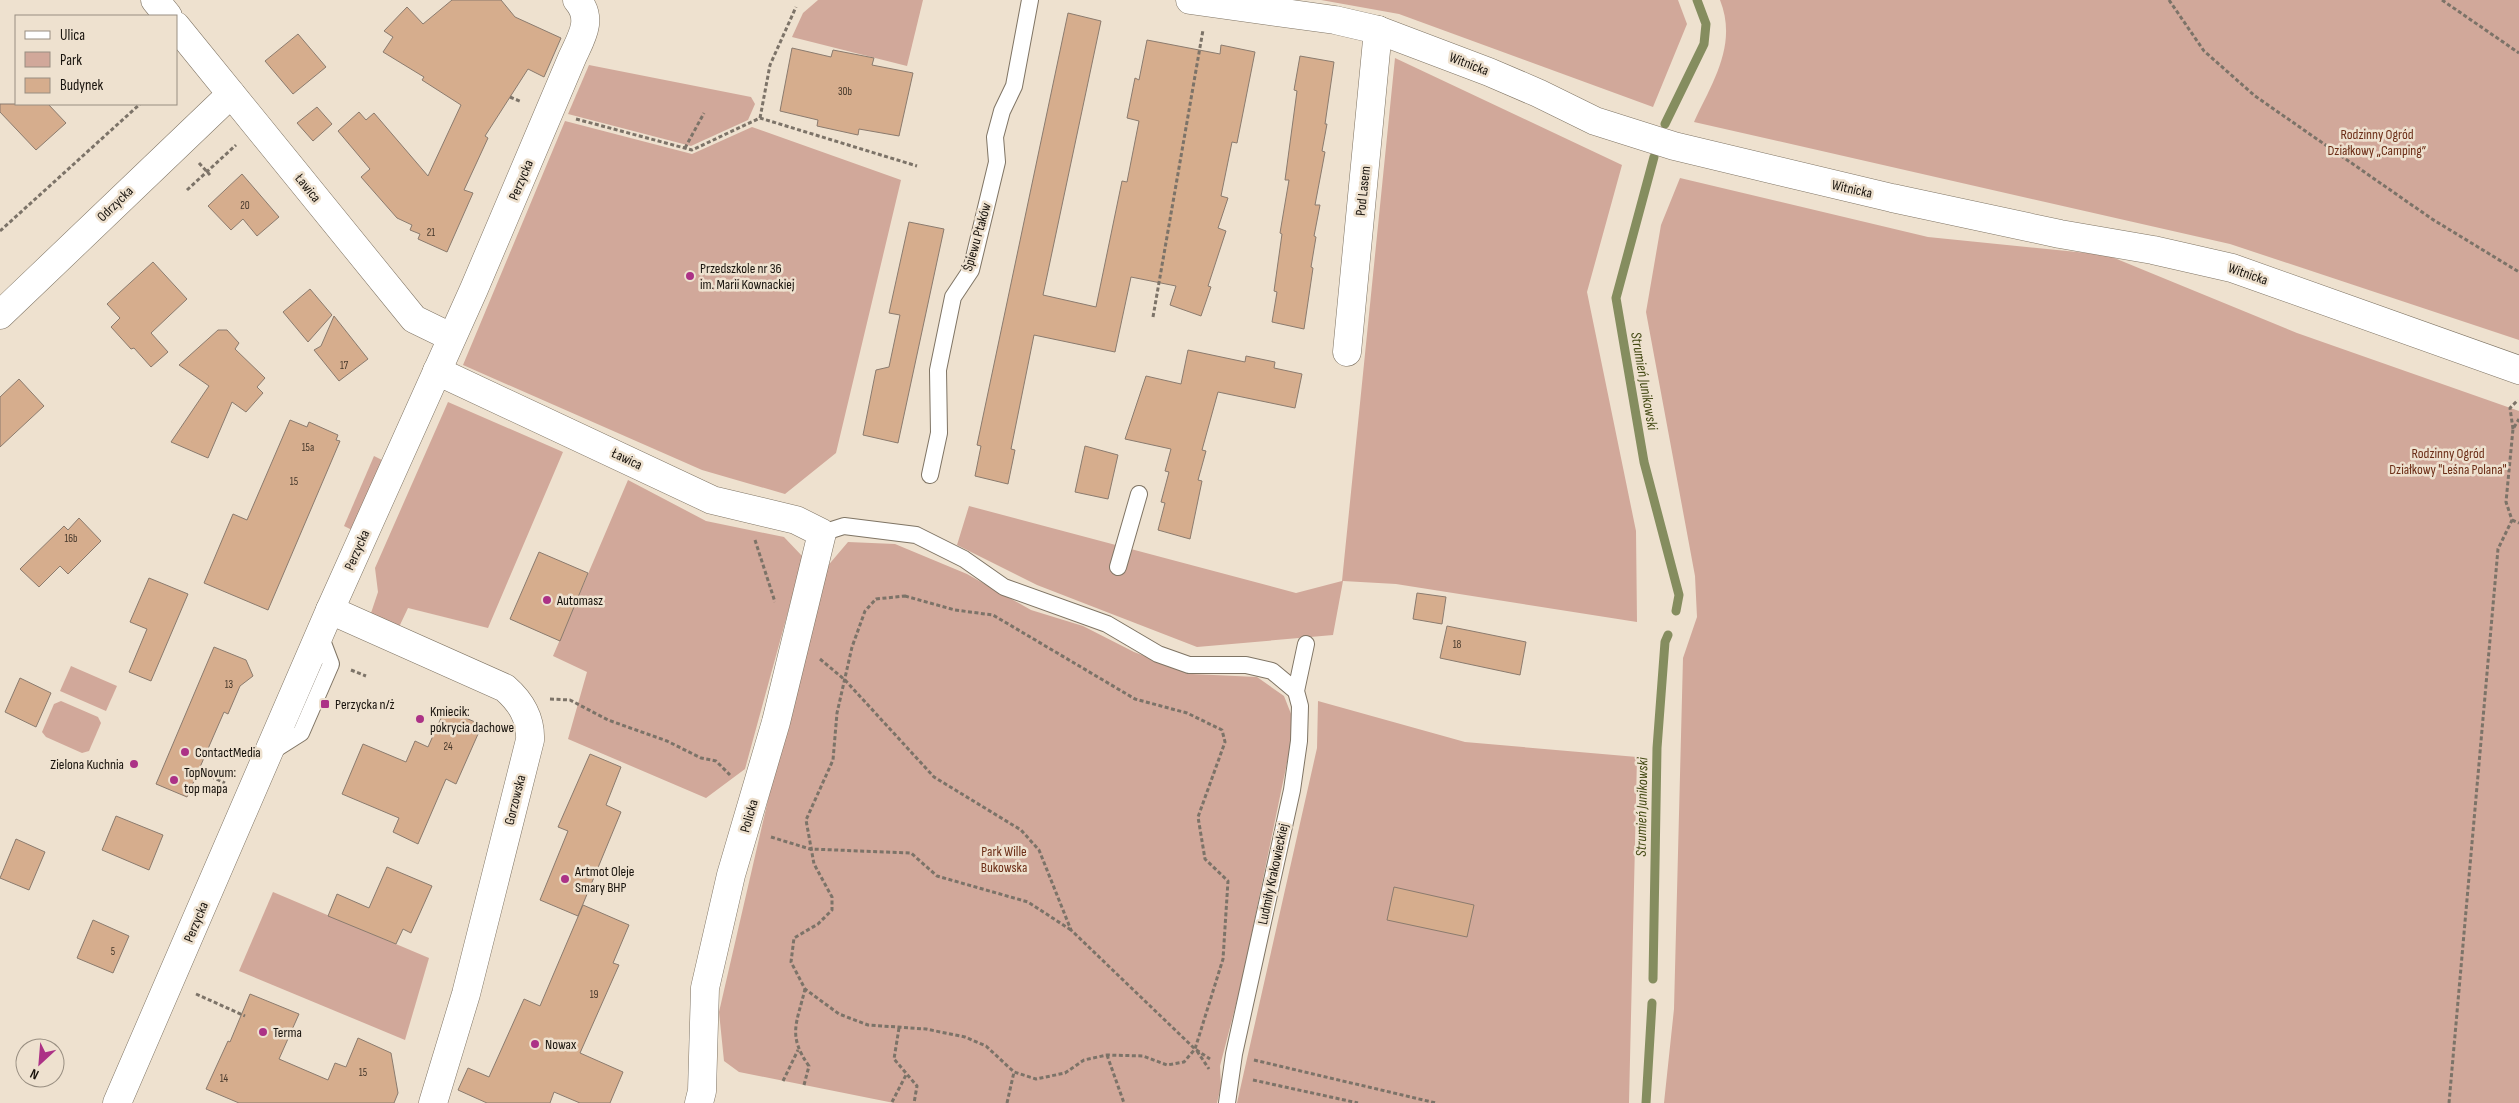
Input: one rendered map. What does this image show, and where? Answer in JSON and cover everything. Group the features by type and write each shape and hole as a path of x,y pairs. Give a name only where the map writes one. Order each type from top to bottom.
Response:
{"street":[{"path":"155,0 167,15"},
{"name":"Witnicka","path":"1199,1 1335,20 1378,30 1498,76 1595,121 1674,146 1892,198 2060,234 2153,250 2232,268 2519,370"},
{"name":"Perzycka","path":"117,1103 330,610 452,337 587,22 584,2"},
{"name":"Ławica","path":"178,28 414,319 452,337"},
{"name":"Pod Lasem","path":"1347,352 1378,30"},
{"name":"Odrzycka","path":"0,314 231,94"},
{"name":"Ławica","path":"437,370 712,500 796,520 822,533"},
{"name":"Policka","path":"699,1103 702,1091 705,988 731,875 776,722 822,533"},
{"name":"Gorzowska","path":"330,610 505,688 516,698 527,716 530,740 466,994 433,1103"}],"lane":[{"name":"Śpiewu Ptaków","path":"930,475 939,433 938,370 953,297 971,270 997,162 995,136 1002,111 1014,86 1030,0"},
{"path":"1118,567 1139,494"},
{"path":"822,533 844,526 916,535 964,559 1004,587 1107,624 1158,654 1189,665 1246,665 1272,672 1296,691"},
{"name":"Ludmiły Krakowieckiej","path":"1227,1103 1234,1054 1292,790 1299,732 1300,706 1296,691 1306,644"}],"path":[{"path":"2169,0 2204,51 2255,96 2432,219 2519,272"},
{"path":"2442,0 2519,53"},
{"path":"1153,317 1199,1"},
{"path":"760,118 770,65 796,7"},
{"path":"0,230 139,105"},
{"path":"685,148 704,113"},
{"path":"567,117 692,150 760,118 917,166"},
{"path":"187,190 239,142"},
{"path":"2450,1103 2498,549 2512,520 2506,502 2513,429 2510,408 2518,400"},
{"path":"2513,429 2519,419"},
{"path":"738,506 759,548 765,576 775,603 798,631 804,646 844,680 934,777 1021,830 1039,850 1071,930"},
{"path":"2512,520 2519,523"},
{"path":"904,596 955,610 992,615 1135,699 1187,713 1222,730 1225,742 1198,817 1205,859 1228,881 1223,959 1195,1049 1184,1062 1167,1065 1143,1056 1107,1055 1084,1060 1065,1073 1036,1079 1014,1072 986,1046 965,1037 926,1029 868,1025 839,1014 804,989 791,962 794,938 818,924 832,910 832,897 814,864 810,849 806,820 833,760 837,713 852,647 865,611 876,599 904,596"},
{"path":"516,698 570,700 608,720 667,741 700,758 716,761 732,778 756,790"},
{"path":"199,771 233,786"},
{"path":"745,830 810,849 911,854 937,876 1028,902 1071,930 1195,1049"},
{"path":"804,989 794,1035 798,1050 809,1066 804,1085"},
{"path":"196,994 245,1016"},
{"path":"899,1028 894,1059 917,1086 914,1103"},
{"path":"783,1081 798,1050"},
{"path":"1107,1055 1124,1103"},
{"path":"1248,1058 1436,1103"},
{"path":"1007,1102 1014,1072"},
{"path":"892,1102 906,1075"},
{"path":"1252,1080 1358,1103"}],"green space":[{"path":"818,0 923,0 907,66 792,37 803,13"},
{"path":"1321,0 1678,0 1687,24 1653,107 1399,14"},
{"name":"Rodzinny Ogród Działkowy „Camping”","path":"1720,0 2519,0 2519,340 2230,244 1694,122 1715,78 1724,48 1726,33 1725,17"},
{"path":"1395,58 1622,165 1587,292 1636,531 1637,622 1396,584 1343,581 1333,635 1197,647 1037,585 957,545 969,506 1296,593 1342,581"},
{"path":"589,65 751,97 755,104 748,120 691,146 568,114"},
{"name":"Przedszkole nr 36 im. Marii Kownackiej","path":"565,121 692,154 752,127 901,180 836,453 785,494 702,470 463,365"},
{"name":"Rodzinny Ogród Działkowy \"Leśna Polana\"","path":"1680,178 1928,237 2107,255 2297,333 2519,411 2519,1103 1664,1103 1674,1009 1683,658 1697,617 1695,576 1646,312 1661,225"},
{"path":"448,402 563,452 488,628 408,608 399,627 371,613 378,592 375,568"},
{"path":"374,456 382,460 352,530 344,526"},
{"path":"628,480 706,521 784,537 803,557 745,769 706,798 568,739 587,672 553,656"},
{"name":"Park Wille Bukowska","path":"848,542 895,544 967,574 1031,610 1083,626 1134,652 1192,674 1257,677 1284,696 1295,724 1241,985 1220,1066 1221,1086 1217,1103 894,1103 739,1072 724,1061 719,1012 820,575"},
{"path":"71,666 117,686 106,711 60,691"},
{"path":"61,701 98,717 101,723 89,751 82,753 46,737 42,732 54,704"},
{"path":"1318,701 1465,742 1637,757 1629,1103 1237,1103 1317,748"},
{"path":"273,892 429,958 405,1040 239,971"}],"building":[{"path":"452,0 501,0 515,17 561,38 544,77 528,69 485,136 488,138 464,190 473,193 447,252 418,239 420,234 410,230 412,225 397,218 361,177 370,169 338,131 359,112 366,120 374,113 428,176 461,105 422,80 424,77 383,52 393,37 384,31 407,7 423,24"},
{"path":"1068,13 1101,21 1043,295 1096,307 1122,181 1127,182 1139,121 1127,118 1135,78 1139,80 1147,40 1220,54 1221,45 1255,52 1237,143 1232,142 1221,196 1228,198 1218,228 1226,231 1208,286 1211,287 1201,316 1170,305 1176,286 1131,277 1115,352 1034,335 1011,449 1015,450 1008,484 975,476 981,446 977,445"},
{"path":"298,34 326,67 293,94 265,61"},
{"path":"792,48 831,57 833,50 874,58 872,65 913,73 899,136 859,129 858,135 817,126 818,120 780,111"},
{"path":"1300,56 1334,62 1322,151 1325,152 1315,205 1320,205 1314,236 1316,237 1311,267 1313,268 1304,329 1272,322 1277,292 1274,291 1282,234 1280,233 1289,180 1285,180 1297,91 1294,90"},
{"path":"0,104 49,105 66,123 36,150 0,112"},
{"path":"317,107 332,124 313,141 297,123"},
{"path":"242,174 279,217 257,236 243,219 231,230 208,206"},
{"path":"909,222 944,229 898,443 863,435 876,370 889,367 900,315 889,313"},
{"path":"153,262 187,299 151,333 168,352 151,367 111,327 120,318 107,304"},
{"path":"310,289 332,315 308,342 283,312"},
{"path":"334,316 368,359 339,381 314,350 321,346"},
{"path":"218,330 227,330 239,343 235,349 265,378 257,387 263,393 246,412 232,402 208,458 171,442 209,386 179,365"},
{"path":"1188,350 1245,362 1246,356 1275,362 1274,368 1302,374 1295,408 1218,392 1202,450 1206,451 1198,480 1202,481 1190,539 1158,530 1165,503 1161,502 1169,472 1165,471 1171,449 1125,439 1146,376 1181,384"},
{"path":"19,379 44,406 0,447 0,397"},
{"path":"290,420 307,427 309,422 338,435 336,440 340,441 268,610 204,583 233,514 247,520"},
{"path":"1085,446 1118,455 1108,499 1075,492"},
{"path":"79,518 101,541 68,574 60,566 39,587 20,569 64,526 68,530"},
{"path":"539,552 588,573 560,641 510,619"},
{"path":"149,578 188,594 151,681 129,672 147,629 130,622"},
{"path":"1417,593 1446,597 1442,624 1413,619"},
{"path":"1447,626 1526,642 1520,675 1440,658"},
{"path":"214,647 246,660 253,676 240,686 228,714 224,712 187,797 156,784"},
{"path":"20,678 51,693 36,727 5,712"},
{"path":"445,709 482,725 456,784 446,779 418,844 393,832 399,818 342,794 363,744 406,762 415,741 428,747"},
{"path":"590,754 621,767 606,805 621,812 578,916 540,900 568,831 558,827"},
{"path":"116,816 163,835 149,870 102,850"},
{"path":"16,839 45,852 29,890 0,878"},
{"path":"387,867 432,886 411,933 403,929 396,944 328,916 337,894 369,908"},
{"path":"1394,887 1474,905 1467,937 1387,920"},
{"path":"583,905 629,925 613,963 619,965 580,1053 623,1072 610,1103 580,1103 554,1092 550,1103 487,1103 458,1090 468,1068 489,1077 524,999 540,1006"},
{"path":"93,920 129,936 113,973 77,958"},
{"path":"250,994 299,1014 279,1059 328,1080 335,1063 346,1067 358,1038 391,1053 398,1093 394,1103 239,1103 206,1089 228,1041 230,1042"}],"waterway":[{"name":"Strumień Junikowski","path":"1665,124 1704,44 1706,24 1697,0"},
{"name":"Strumień Junikowski","path":"1654,157 1616,298 1644,462 1679,595 1676,611"},
{"name":"Strumień Junikowski","path":"1653,979 1657,748 1665,642 1668,635"},
{"name":"Strumień Junikowski","path":"1646,1103 1652,1003"}],"place":[{"name":"Przedszkole nr 36 im. Marii Kownackiej","path":"690,276"},
{"name":"Automasz","path":"547,600"},
{"name":"Perzycka n/ż","path":"325,704"},
{"name":"Kmiecik: pokrycia dachowe","path":"420,719"},
{"name":"ContactMedia","path":"185,752"},
{"name":"Zielona Kuchnia","path":"134,764"},
{"name":"TopNovum: top mapa","path":"174,780"},
{"name":"Artmot Oleje Smary BHP","path":"565,879"},
{"name":"Terma","path":"263,1032"},
{"name":"Nowax","path":"535,1044"}]}
